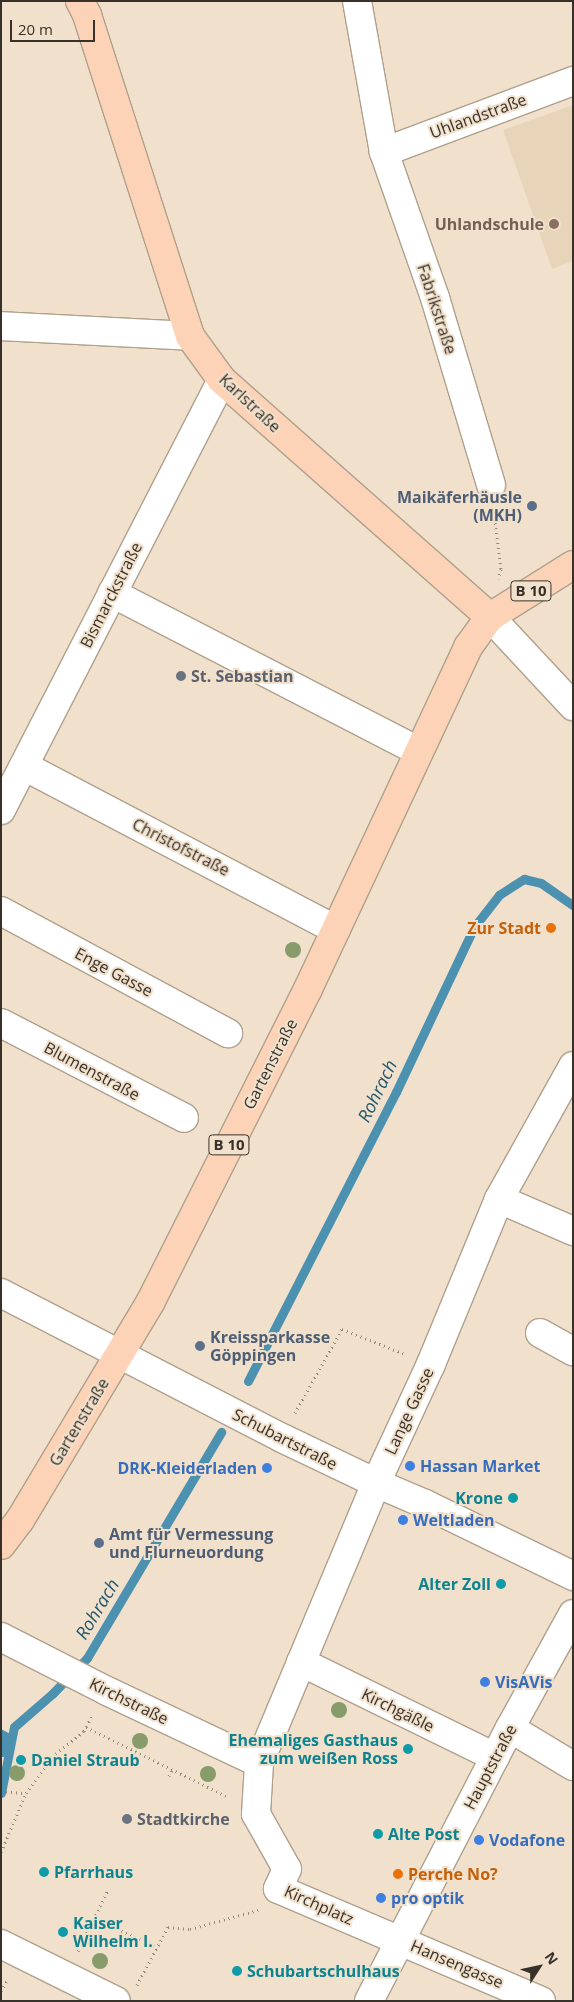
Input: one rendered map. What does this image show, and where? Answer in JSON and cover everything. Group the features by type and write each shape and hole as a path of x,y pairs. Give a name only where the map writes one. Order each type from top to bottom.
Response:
{"main road":[{"name":"Karlstraße","path":"80,1 90,24 190,336 222,380 490,618"},
{"name":"B 10","path":"490,618 573,565"},
{"name":"Gartenstraße","path":"1,1546 20,1520 151,1301 336,930 418,751 468,648 490,618"}],"street":[{"name":"Fabrikstraße","path":"357,1 384,152 435,298 491,485"},
{"name":"Uhlandstraße","path":"384,152 573,81"},
{"path":"1,326 190,336"},
{"name":"Bismarckstraße","path":"1,810 222,380"},
{"path":"112,593 418,751"},
{"name":"Karlstraße","path":"490,618 573,706"},
{"name":"Christofstraße","path":"24,766 336,930"},
{"name":"Enge Gasse","path":"1,911 228,1034"},
{"name":"Blumenstraße","path":"1,1023 184,1118"},
{"name":"Lange Gasse","path":"259,1763 376,1484 431,1364 498,1199 573,1066"},
{"path":"498,1199 573,1231"},
{"name":"Schubartstraße","path":"1,1293 282,1438 376,1484 425,1504 573,1576"},
{"path":"540,1333 573,1351"},
{"name":"Hauptstraße","path":"369,2001 510,1728 573,1614"},
{"name":"Kirchstraße","path":"1,1637 259,1763"},
{"name":"Kirchgäßle","path":"301,1662 495,1757"},
{"path":"510,1728 573,1766"},
{"path":"256,1814 259,1763"},
{"name":"Kirchplatz","path":"256,1814 287,1868 278,1889 400,1940"},
{"name":"Hansengasse","path":"400,1940 542,2001"},
{"path":"1,1944 65,1976 125,1997"}],"path":[{"path":"490,618 501,569 491,485"},
{"path":"282,1438 342,1329 431,1364"},
{"path":"1,1852 26,1793 52,1757 86,1727 86,1680"},
{"path":"86,1727 223,1793 256,1814"},
{"path":"170,1776 172,1769"},
{"path":"1,1791 26,1793"},
{"path":"125,1997 168,1927 190,1929 268,1907 278,1889"},
{"path":"65,1976 108,1890"},
{"path":"94,1918 157,1947"}],"shaded area":[{"name":"Uhlandschule","path":"573,105 573,261 552,269 503,130"}],"water":[{"path":"1,1729 14,1736 13,1749 10,1755 6,1757 1,1757"}],"waterway":[{"name":"Rohrach","path":"248,1381 396,1092 474,927 499,895 524,879 541,883 573,905"},
{"name":"Rohrach","path":"1,1793 14,1727 53,1693 87,1658 221,1432"}],"place":[{"name":"Uhlandschule","path":"554,224"},
{"name":"Maikäferhäusle (MKH)","path":"532,506"},
{"name":"St. Sebastian","path":"181,676"},
{"name":"Zur Stadt","path":"551,928"},
{"name":"Kreissparkasse Göppingen","path":"200,1346"},
{"name":"Hassan Market","path":"410,1466"},
{"name":"DRK-Kleiderladen","path":"267,1468"},
{"name":"Krone","path":"513,1498"},
{"name":"Weltladen","path":"403,1520"},
{"name":"Amt für Vermessung und Flurneuordung","path":"99,1543"},
{"name":"Alter Zoll","path":"501,1584"},
{"name":"VisAVis","path":"485,1682"},
{"name":"Ehemaliges Gasthaus zum weißen Ross","path":"408,1749"},
{"name":"Daniel Straub","path":"21,1760"},
{"name":"Stadtkirche","path":"127,1819"},
{"name":"Alte Post","path":"378,1834"},
{"name":"Vodafone","path":"479,1840"},
{"name":"Pfarrhaus","path":"44,1872"},
{"name":"Perche No?","path":"398,1874"},
{"name":"pro optik","path":"381,1898"},
{"name":"Kaiser Wilhelm I.","path":"63,1932"},
{"name":"Schubartschulhaus","path":"237,1971"}]}
